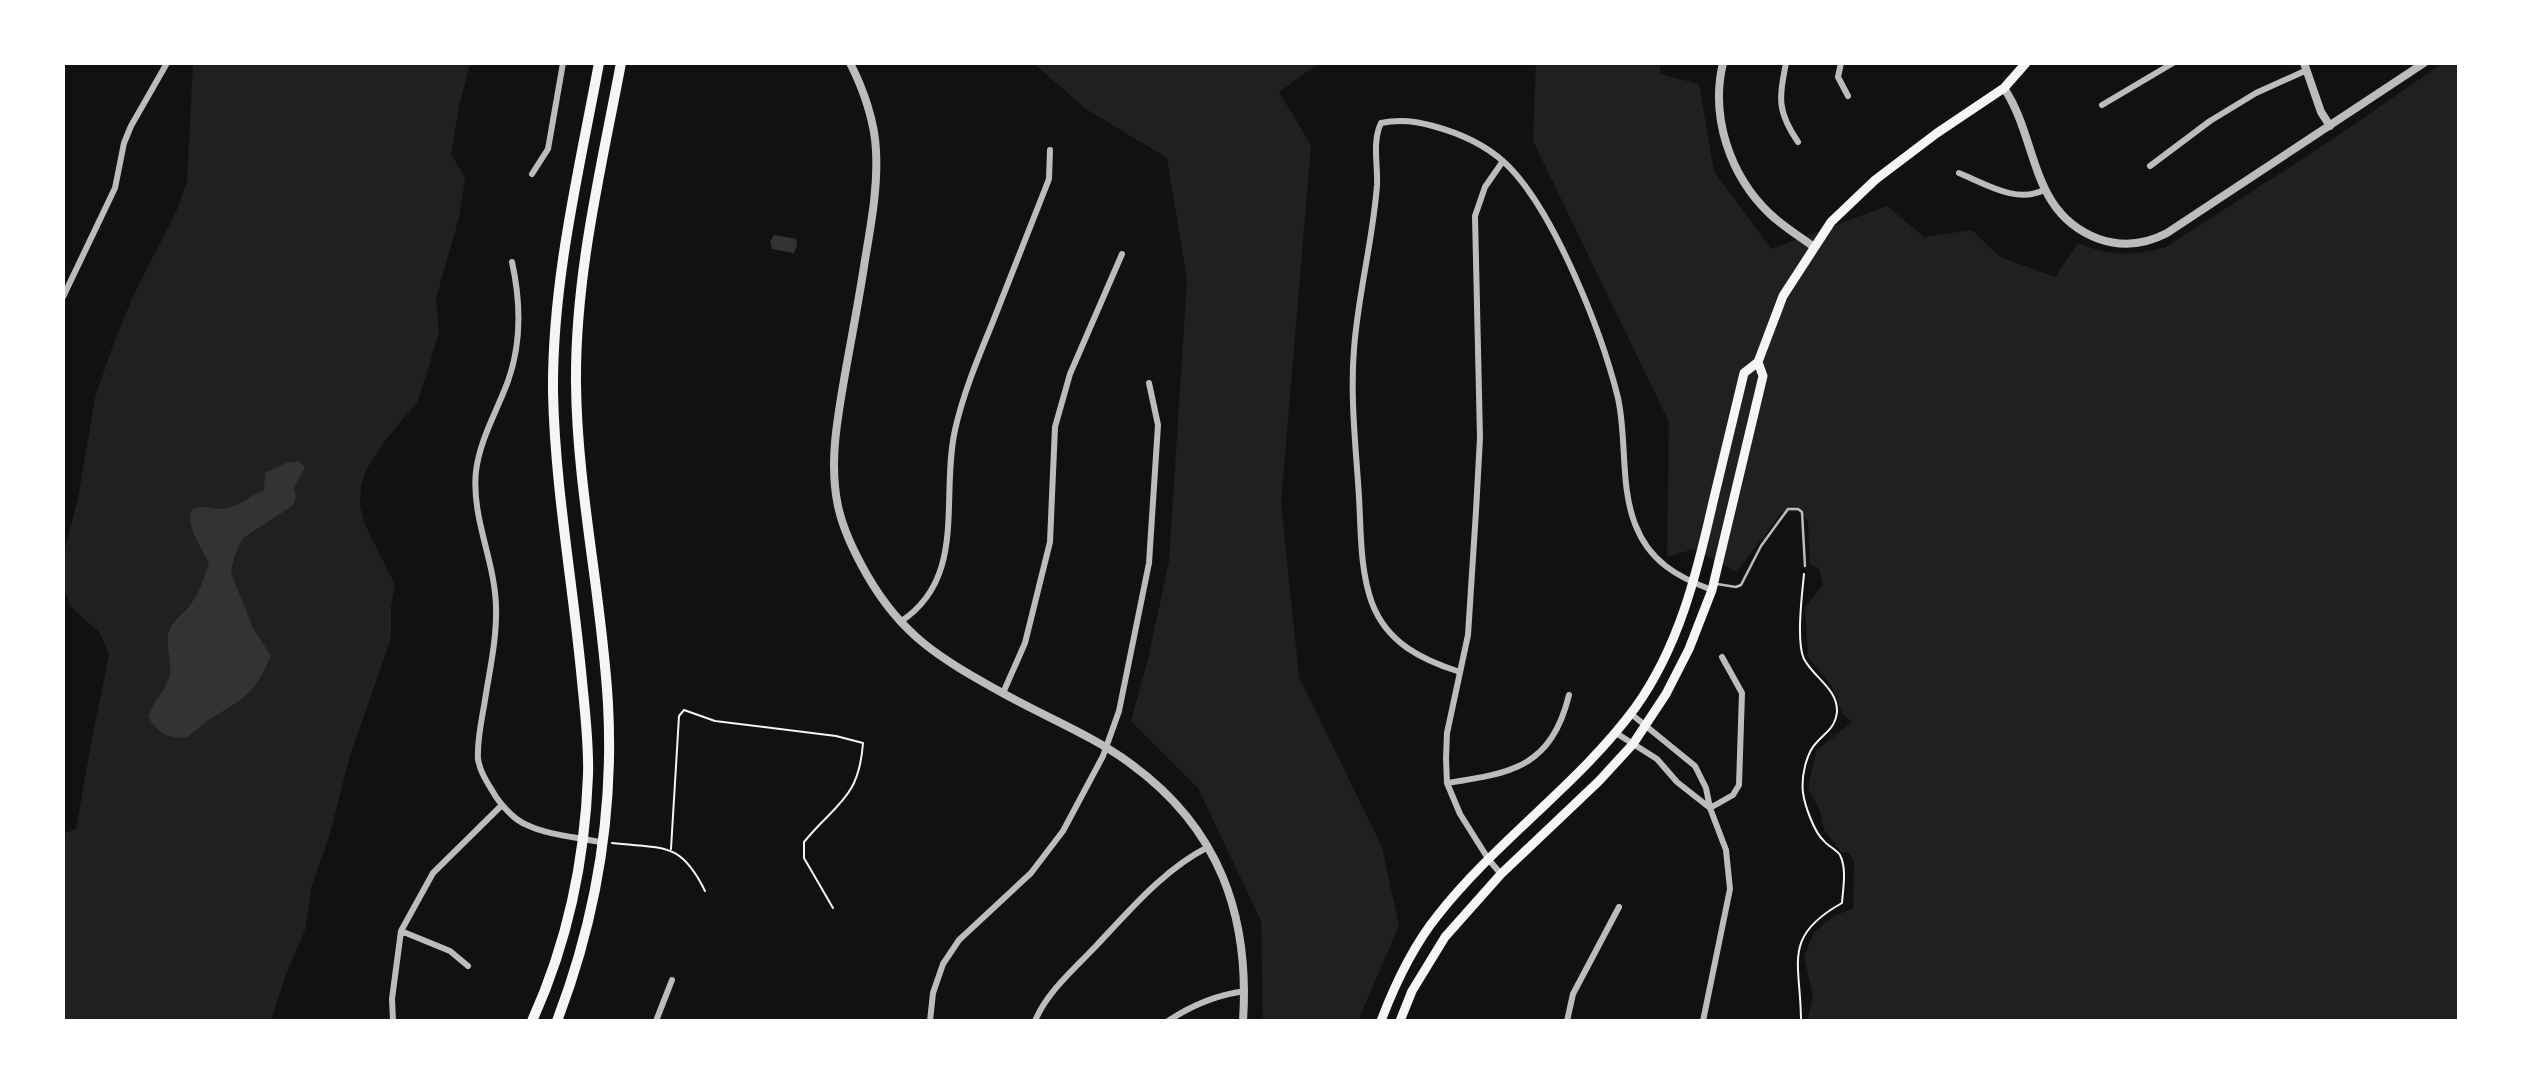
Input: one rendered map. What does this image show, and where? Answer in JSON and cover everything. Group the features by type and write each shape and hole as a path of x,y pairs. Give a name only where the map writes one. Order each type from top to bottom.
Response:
{"main road":[{"path":"532,1021 567,924 582,838 588,775 585,710 557,461 553,388 557,313 568,228 599,63"},
{"path":"557,1021 581,952 598,885 609,787 608,704 578,423 576,337 586,251 621,63"},
{"path":"1381,1021 1398,977 1438,915 1616,733 1659,670 1682,617 1693,583 1744,373 1758,362 1780,304 1814,247 1831,222 1875,180 1937,133 2004,88 2026,63"},
{"path":"1400,1021 1412,991 1445,937 1501,874 1599,781 1633,744 1666,694 1689,649 1713,587 1763,376 1758,362"}],"street":[{"path":"63,297 115,188 124,143 131,126 167,63"},
{"path":"532,174 548,149 562,63"},
{"path":"850,63 868,110 876,148 876,196 836,425 835,487 838,507 856,554 868,577 900,622 941,659 1131,763 1168,795 1220,866 1240,931 1245,991 1243,1021"},
{"path":"1723,63 1719,98 1721,121 1737,173 1771,215 1814,247"},
{"path":"1786,63 1781,87 1781,108 1786,123 1798,142"},
{"path":"1841,63 1838,77 1847,96"},
{"path":"2102,105 2173,63"},
{"path":"2004,88 2016,106 2045,190 2063,219 2082,232 2105,241 2126,244 2150,242 2424,63"},
{"path":"2150,166 2210,121 2306,66 2321,111 2330,126"},
{"path":"1460,672 1413,654 1384,625 1372,604 1362,553 1352,377 1359,301 1377,186 1377,132 1381,123 1395,120 1420,122 1449,130 1479,144 1503,161 1527,187 1544,215 1579,287 1599,337 1618,399 1628,496 1635,524 1646,544 1665,568 1693,583 1713,587"},
{"path":"900,622 920,607 940,575 947,550 949,473 955,430 975,366 1049,179 1050,150"},
{"path":"1501,874 1460,814 1447,783 1447,733 1470,612 1480,438 1475,216 1485,187 1503,161"},
{"path":"1959,173 2014,195 2032,196 2045,190"},
{"path":"1003,693 1025,643 1050,542 1055,427 1070,374 1122,254"},
{"path":"512,262 518,289 520,325 516,351 508,381 481,449 475,493 481,531 494,578 496,606 494,643 479,737 478,760 485,780 502,805 527,825 604,843"},
{"path":"930,1021 933,993 948,956 959,940 1031,873 1063,831 1103,756 1119,711 1149,562 1158,425 1149,383"},
{"path":"1710,808 1733,795 1739,785 1742,693 1722,657"},
{"path":"1447,783 1485,778 1531,761 1551,742 1563,720 1569,695"},
{"path":"1630,713 1695,766 1706,788 1710,808 1726,850 1730,889 1703,1021"},
{"path":"1616,733 1657,759 1677,782 1710,808"},
{"path":"393,1021 392,999 401,931 433,873 502,805"},
{"path":"1035,1021 1040,1009 1069,974 1153,887 1191,856 1208,847"},
{"path":"1567,1021 1573,994 1619,907"},
{"path":"401,931 450,951 468,966"},
{"path":"656,1021 672,980"},
{"path":"1168,1021 1183,1011 1220,995 1245,991"}],"lane":[{"path":"1713,587 1741,585 1761,547 1788,509 1802,512 1805,566"}],"path":[{"path":"1801,1021 1797,955 1804,932 1827,911 1842,903 1845,878 1840,854 1817,832 1803,793 1806,762 1815,743 1834,726 1837,709 1831,691 1814,675 1803,657 1800,611 1805,566"},
{"path":"671,849 679,716 684,710 715,721 836,736 863,743 861,767 851,792 804,842 804,858 833,908"},
{"path":"604,843 671,849 693,867 705,891"}],"shaded area":[{"path":"193,63 470,63 451,154 465,178 459,218 436,298 439,333 418,401 385,441 366,470 361,485 360,507 366,527 395,585 391,607 391,638 349,759 329,837 312,885 305,930 286,974 271,1021 63,1021 63,834 76,829 109,655 100,633 71,607 63,586 65,549 78,498 95,398 133,296 176,212 187,182"},
{"path":"1033,63 1319,63 1279,92 1311,145 1281,503 1299,677 1382,847 1399,926 1358,1021 1263,1021 1261,921 1198,788 1131,721 1148,659 1169,561 1187,280 1167,158 1086,109"},
{"path":"1536,63 1660,63 1660,74 1699,84 1714,171 1771,249 1887,206 1924,237 1972,230 2000,257 2055,277 2078,243 2101,251 2122,254 2166,247 2327,143 2443,63 2459,63 2459,1021 1807,1021 1813,996 1804,957 1814,932 1835,915 1853,909 1854,861 1849,853 1841,852 1824,830 1820,811 1808,788 1816,751 1852,722 1842,713 1831,685 1808,657 1805,607 1823,585 1819,568 1810,565 1808,521 1799,511 1781,513 1737,572 1694,549 1667,557 1669,422 1533,141"},
{"path":"774,235 796,239 794,253 772,249 770,242"},
{"path":"299,461 305,467 294,488 296,498 292,506 243,538 234,557 231,573 253,628 271,656 265,669 246,695 187,737 163,734 148,716 169,678 168,635 174,622 194,599 209,563 192,530 192,509 232,507 264,490 265,473 286,463"}]}
